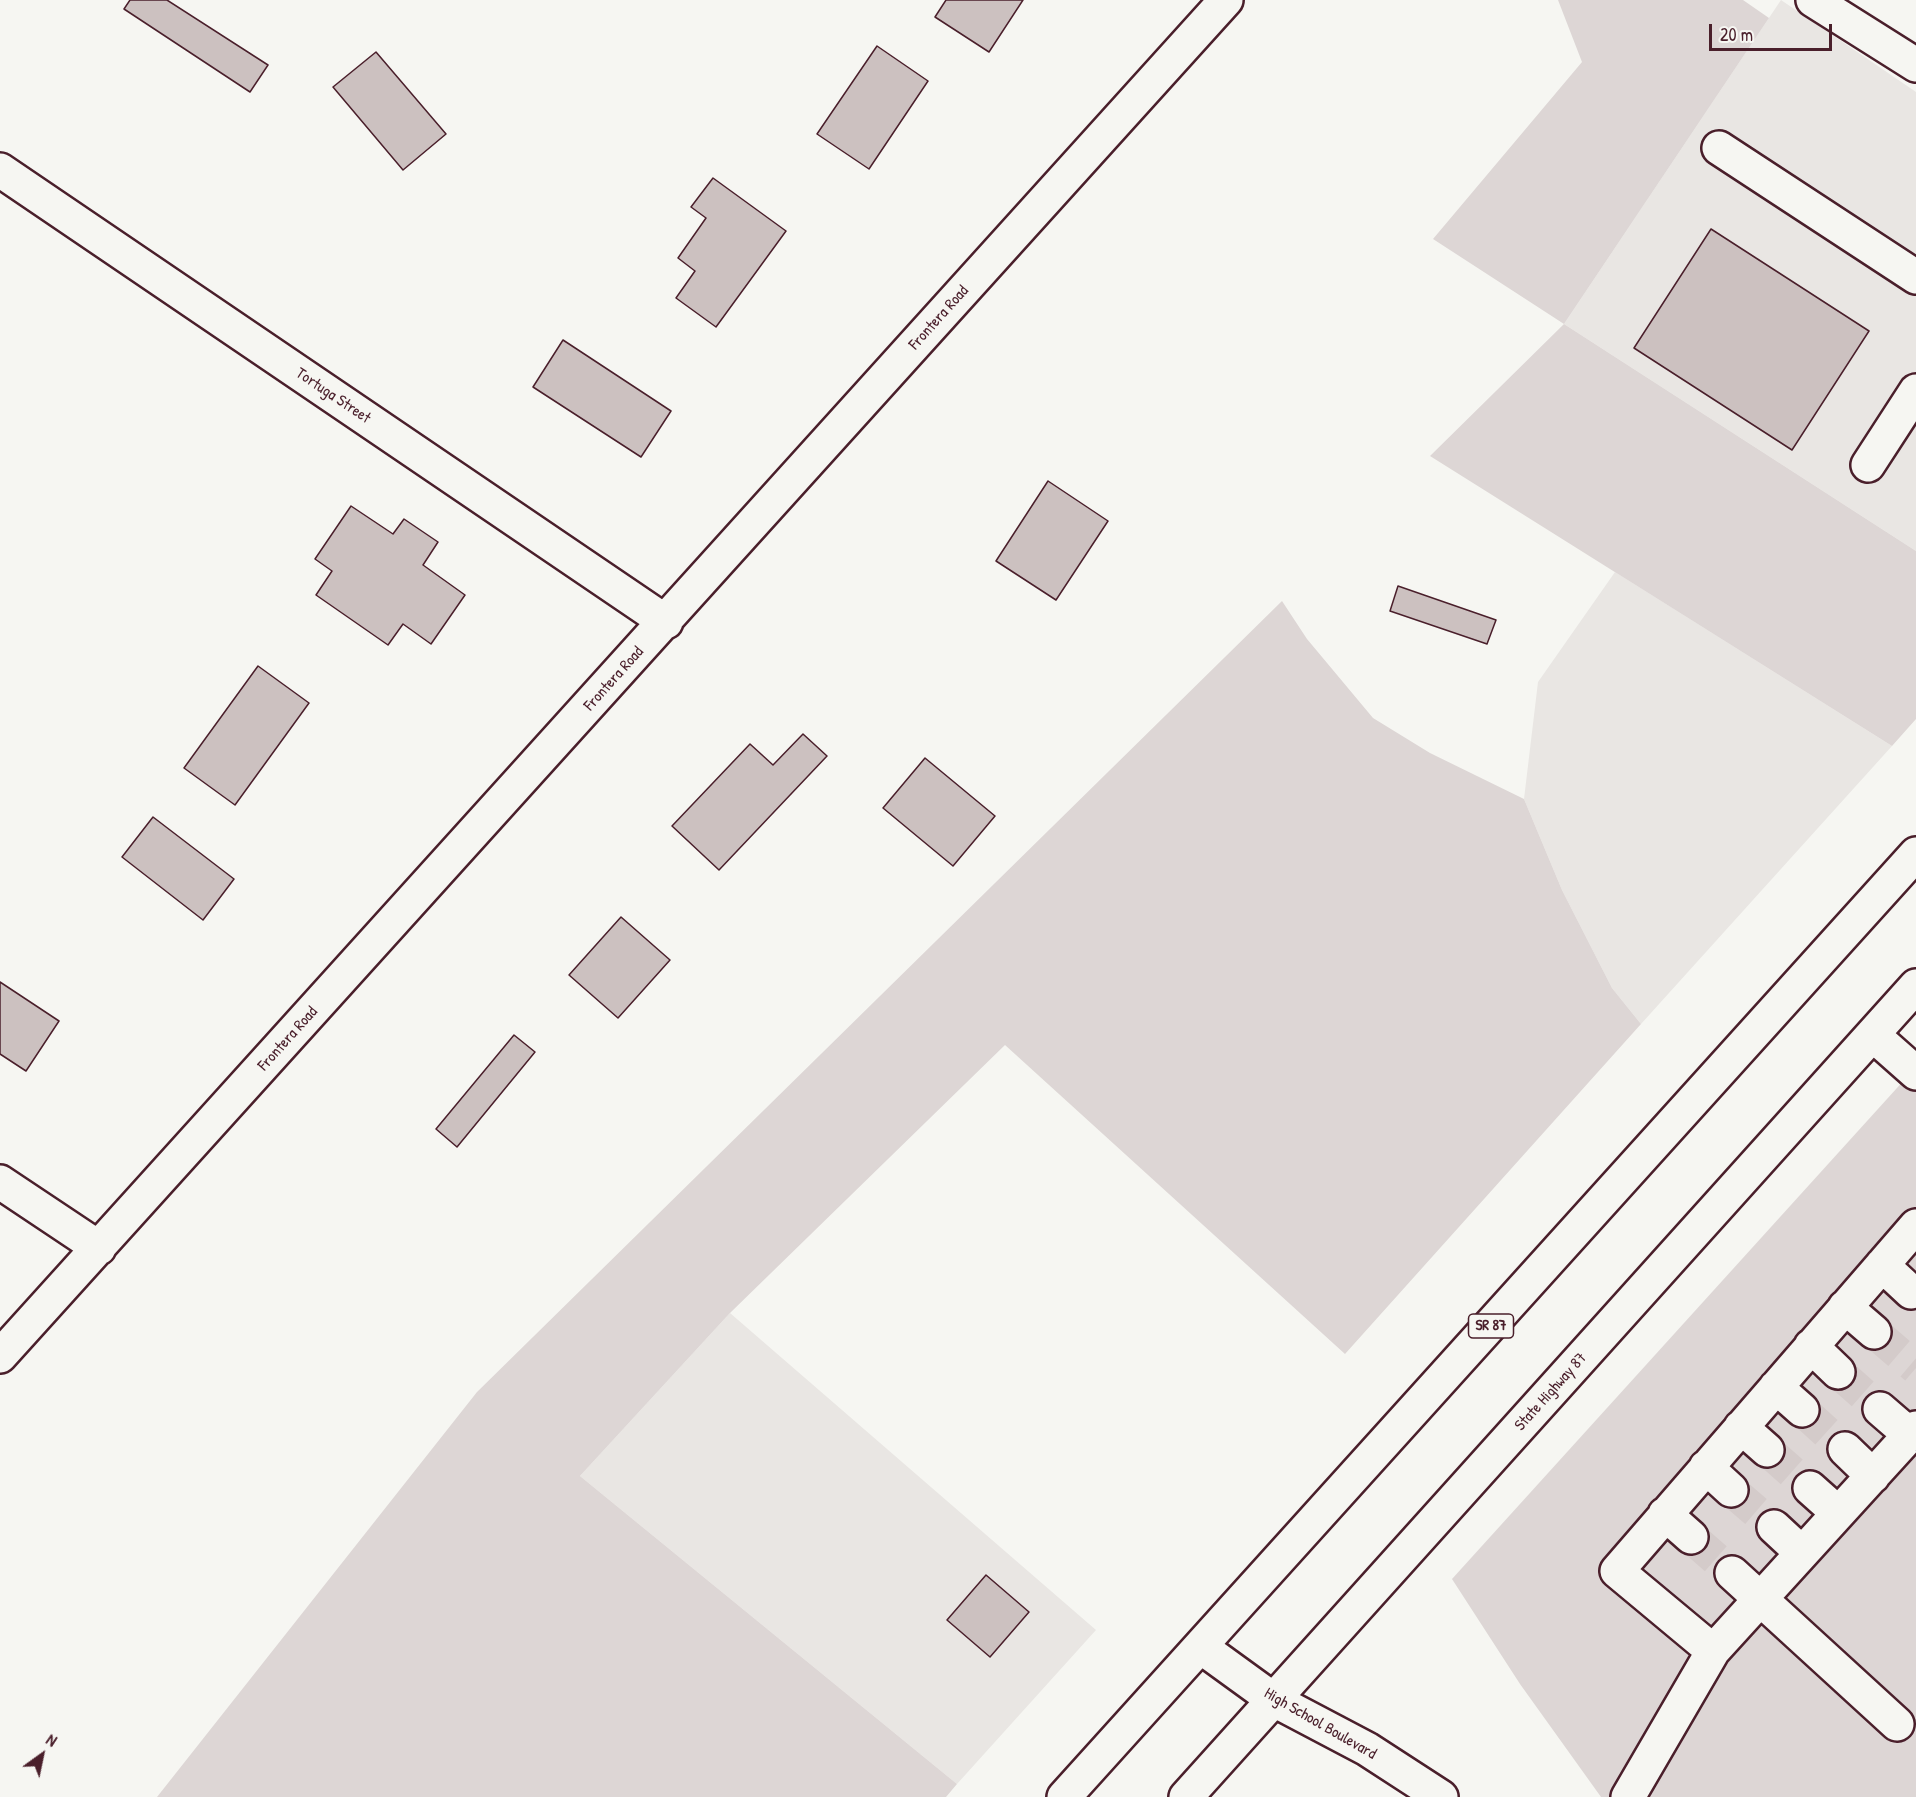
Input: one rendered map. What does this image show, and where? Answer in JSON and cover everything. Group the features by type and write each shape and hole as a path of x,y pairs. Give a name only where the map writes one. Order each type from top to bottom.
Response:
{"main road":[{"name":"Frontera Road","path":"0,1356 1226,0"},
{"path":"1813,0 1916,65"},
{"path":"1719,148 1916,277"},
{"name":"Tortuga Street","path":"0,170 666,622"},
{"path":"1868,465 1916,391"},
{"name":"SR 87","path":"1064,1797 1916,854"},
{"name":"State Highway 87","path":"1186,1797 1916,986"},
{"path":"1873,1035 1916,1073"},
{"path":"0,1182 99,1248"},
{"path":"1713,1651 1617,1571 1916,1226"},
{"path":"1882,1265 1911,1292"},
{"path":"1845,1307 1874,1332"},
{"path":"1811,1346 1838,1372"},
{"path":"1776,1387 1802,1410"},
{"path":"1628,1797 1713,1651 1913,1432 1880,1409"},
{"path":"1741,1427 1767,1450"},
{"path":"1845,1449 1873,1476"},
{"path":"1706,1467 1731,1490"},
{"path":"1810,1488 1838,1514"},
{"path":"1665,1514 1691,1537"},
{"path":"1774,1527 1803,1553"},
{"path":"1732,1574 1897,1724"},
{"name":"High School Boulevard","path":"1201,1647 1274,1700 1367,1749 1441,1797"}],"shaded area":[{"path":"1558,0 1743,0 1769,18 1564,324 1433,239 1582,62"},
{"path":"1781,0 1916,92 1916,551 1564,324"},
{"path":"1564,324 1916,551 1916,719 1892,746 1430,456"},
{"path":"1615,572 1892,746 1641,1024 1612,988 1562,890 1524,799 1538,682"},
{"path":"1282,601 1307,639 1373,718 1430,753 1524,799 1562,890 1612,988 1641,1024 1345,1354 1005,1045 730,1313 580,1476 957,1784 946,1797 157,1797 477,1392"},
{"path":"1916,1067 1916,1797 1601,1797 1520,1684 1452,1579"},
{"path":"730,1313 1096,1630 957,1784 580,1476"}],"building":[{"path":"130,0 167,0 268,65 250,92 124,9"},
{"path":"946,0 1023,0 989,52 935,17"},
{"path":"877,46 928,81 869,169 817,134"},
{"path":"376,52 446,134 403,170 333,87"},
{"path":"713,178 786,231 716,327 676,298 695,271 678,258 706,218 691,207"},
{"path":"1711,229 1869,331 1792,450 1634,348"},
{"path":"563,340 671,411 641,457 533,387"},
{"path":"1048,481 1108,521 1056,600 996,561"},
{"path":"351,506 393,534 404,519 438,542 423,565 465,595 431,644 403,624 388,645 316,595 332,571 315,559"},
{"path":"1398,586 1496,620 1487,644 1390,611"},
{"path":"258,666 309,703 235,805 184,768"},
{"path":"803,734 827,756 719,870 672,826 750,744 773,765"},
{"path":"925,758 995,816 953,866 883,808"},
{"path":"153,817 234,879 203,920 122,857"},
{"path":"621,917 670,960 618,1018 569,975"},
{"path":"0,982 59,1021 26,1071 0,1054"},
{"path":"514,1035 535,1052 457,1147 436,1129"},
{"path":"986,1575 1029,1612 990,1657 947,1620"}],"tunnel":[{"path":"1874,1332 1916,1368"},
{"path":"1838,1372 1880,1409"},
{"path":"1802,1410 1845,1449"},
{"path":"1767,1450 1810,1488"},
{"path":"1731,1490 1774,1527"},
{"path":"1691,1537 1732,1573"}]}
